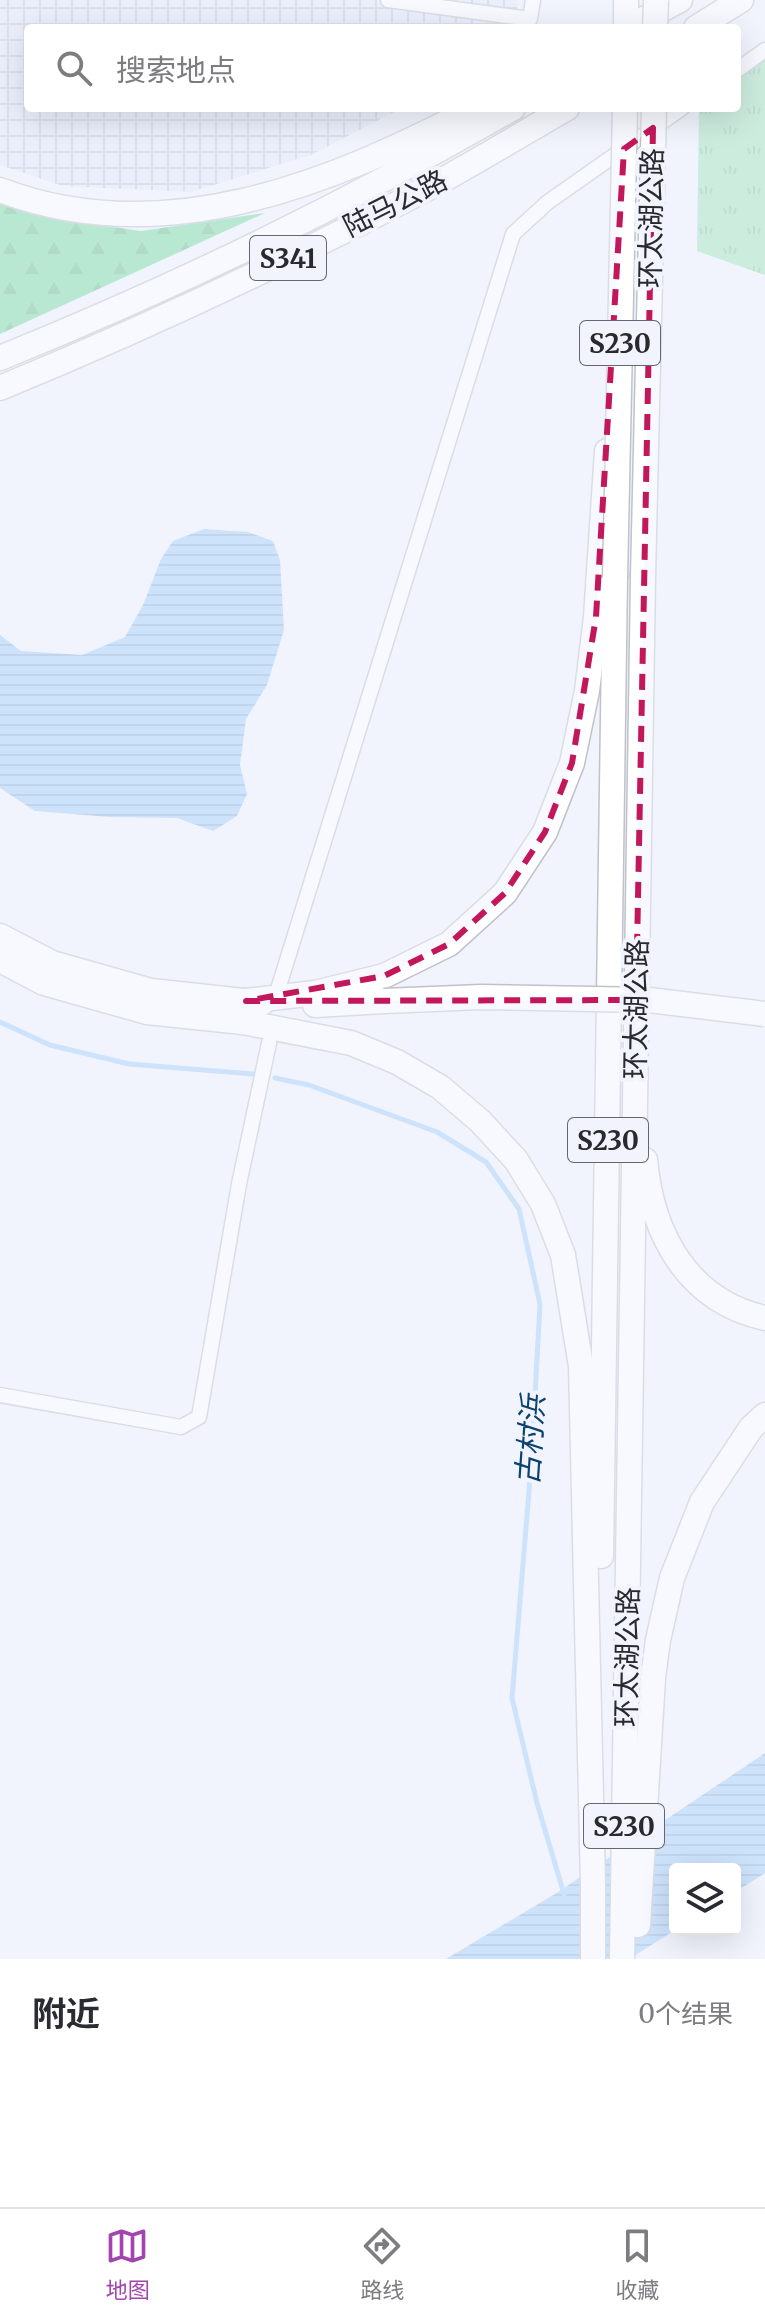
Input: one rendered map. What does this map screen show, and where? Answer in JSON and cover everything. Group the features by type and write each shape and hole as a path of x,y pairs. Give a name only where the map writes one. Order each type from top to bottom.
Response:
{"highway":[{"path":"626,0 626,24"},
{"path":"655,24 656,0"},
{"path":"634,24 680,0"},
{"path":"651,24 690,0"},
{"path":"702,24 741,0"},
{"path":"0,190 21,198 76,209 134,214 191,211 247,202 304,186 408,143 467,112"},
{"name":"陆马公路","path":"0,358 78,326 250,246 419,162 506,112"},
{"name":"陆马公路","path":"0,388 89,351 261,271 431,186 560,112"},
{"name":"环太湖公路","path":"593,1704 606,1299 607,578 622,253 625,112"},
{"name":"环太湖公路","path":"622,1959 643,576 654,112"},
{"path":"0,403 95,364 267,284 476,160"},
{"path":"244,1012 384,976 449,944 505,893 545,832 572,763 607,578"},
{"path":"641,700 646,918 643,1136 647,1176 656,1215 673,1254 701,1287 740,1312 765,1318"},
{"path":"0,936 52,963 151,991 244,1012 351,1043 397,1062 440,1087 480,1121 516,1160 543,1204 563,1255 581,1366 593,1704"},
{"path":"0,960 44,983 147,1012 244,1012 282,1006 648,1013 765,1027"},
{"path":"385,1008 481,997 649,1000 765,1014"},
{"path":"636,1959 653,1678 672,1578 702,1502 751,1428 765,1415"},
{"name":"S230","path":"593,1704 593,1959"}],"street":[{"path":"388,0 530,19 533,0"},
{"path":"741,67 765,50"},
{"path":"279,986 513,234 548,202 676,112"},
{"path":"0,1395 181,1427 199,1417 239,1184 269,1043"}],"highlighted area":[{"path":"653,128 636,1000 246,1001 384,976 449,944 505,893 545,832 572,763 596,617 624,149"}],"shaded area":[{"path":"0,0 518,0 515,24 24,24 24,112 394,112 311,155 191,192 63,186 0,165"}],"green space":[{"path":"741,57 765,60 765,275 697,251 699,112 741,112"},
{"path":"0,202 60,219 141,231 265,213 0,334"}],"water":[{"path":"204,529 248,532 273,541 280,560 284,630 267,685 246,719 240,765 247,794 237,816 213,831 177,818 35,811 0,788 0,635 21,651 82,655 125,637 143,605 161,559 173,541"},
{"path":"765,1753 765,1873 741,1888 741,1863 669,1863 669,1934 629,1959 446,1959 555,1894"}],"waterway":[{"name":"古村浜","path":"0,1022 50,1045 129,1064 253,1074"},
{"name":"古村浜","path":"275,1078 309,1085 437,1132 486,1162 519,1209 540,1304 531,1467 512,1698 537,1803 564,1894"}]}
